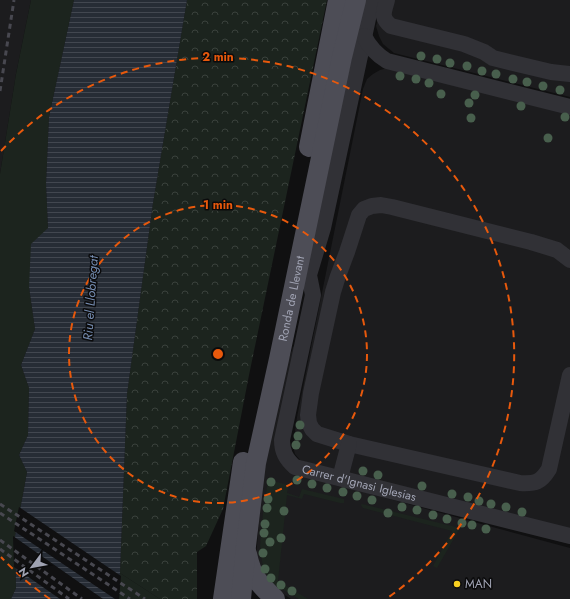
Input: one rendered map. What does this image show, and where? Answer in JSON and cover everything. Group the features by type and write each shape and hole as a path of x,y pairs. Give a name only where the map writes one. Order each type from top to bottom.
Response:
{"main road":[{"name":"Ronda de Llevant","path":"223,599 243,463 287,256 338,0"},
{"name":"Ronda de Llevant","path":"241,599 256,463 342,57 356,0"},
{"path":"279,359 308,275"},
{"path":"246,546 254,576 260,585 275,599"},
{"path":"245,599 253,597 266,599"}],"street":[{"name":"Ronda de Llevant","path":"308,275 323,228 372,0"},
{"path":"386,0 383,13 384,19 391,26 464,44 484,52 493,58 551,72 570,74"},
{"path":"364,36 373,49 387,61 570,107"},
{"path":"355,79 370,67 387,61"},
{"path":"570,260 557,250 538,244 381,204 364,209 359,214 348,252 333,292 308,415 308,423 317,434 349,444 520,483 532,483 539,481 545,476 549,469 570,375"},
{"name":"Carrer d'Ignasi Iglesias","path":"308,275 313,295 282,440 283,451 286,458 295,467 570,536"},
{"path":"340,478 349,444"}],"shaded area":[{"path":"0,0 31,0 16,74 0,174"},
{"path":"383,0 570,0 570,97 394,53 383,44 376,26"},
{"path":"388,68 570,113 570,530 309,463 300,460 295,454 293,446 297,417 363,89 367,79 380,70"},
{"path":"298,343 277,444 316,479 570,548 570,599 291,599 265,582 256,557 263,474 282,378 293,347"}],"green space":[{"path":"31,0 74,0 49,117 46,184 48,228 29,287 35,329 21,365 29,388 28,435 19,455 27,472 15,536 16,588 11,599 0,599 0,174 16,74"},
{"path":"187,0 327,0 249,375 223,509 206,546 197,552 197,599 160,599 120,573 127,394 153,203"},
{"path":"268,480 289,485 287,493 299,497 302,489 344,499 344,503 340,503 304,494 302,499 287,495 278,581 308,599 299,599 273,584 263,569 260,546"},
{"path":"362,504 460,528 437,568 433,566 452,531 363,508 361,505"},
{"path":"120,573 160,599 117,599"}],"water":[{"name":"Riu el Llobregat","path":"74,0 187,0 153,203 127,394 120,573 116,599 11,599 16,588 15,536 27,472 19,455 28,435 29,388 21,365 35,329 29,287 31,244 48,228 46,184 49,117"}],"pier":[{"path":"19,507 121,576 119,599 115,599 14,531"},
{"path":"13,536 103,599 60,599 14,567"}],"railway":[{"path":"0,91 14,0"},
{"path":"0,504 145,599"},
{"path":"0,513 130,599"},
{"path":"0,540 82,599"},
{"path":"0,549 69,599"}],"place":[{"name":"MAN","path":"457,584"}]}
